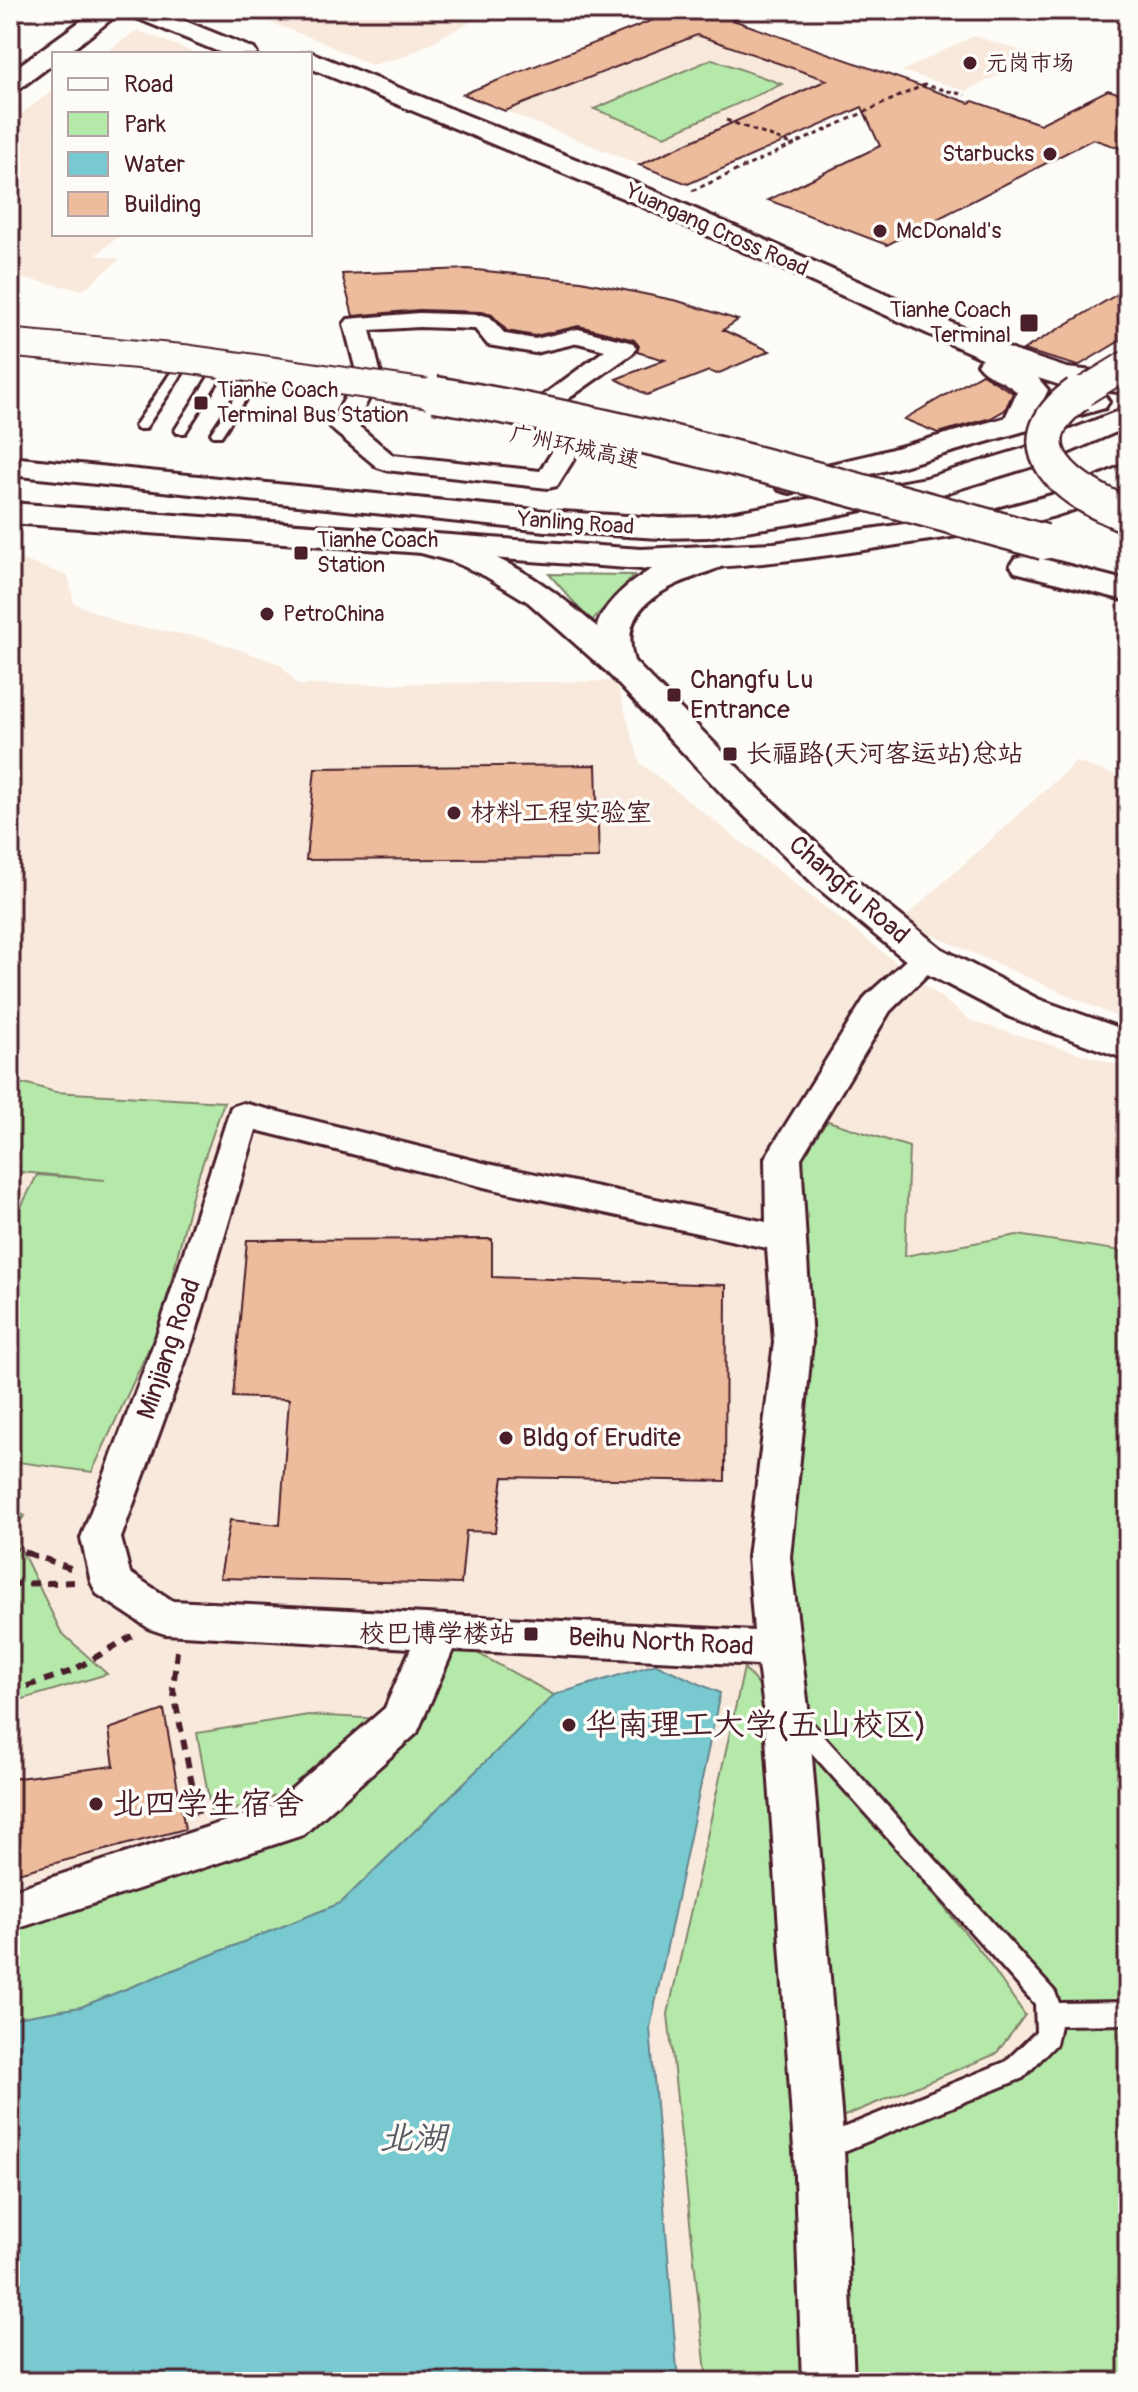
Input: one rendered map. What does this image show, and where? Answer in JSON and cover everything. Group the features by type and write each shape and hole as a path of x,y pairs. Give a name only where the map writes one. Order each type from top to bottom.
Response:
{"main road":[{"path":"54,52 111,10"},
{"path":"137,10 252,46"},
{"path":"192,10 252,46"},
{"path":"10,84 52,53"},
{"name":"Yuangang Cross Road","path":"312,60 661,204 1014,367"},
{"name":"Yuangang Cross Road","path":"312,81 1014,367 1078,381 1128,384"},
{"name":"广州环城高速","path":"10,343 269,368 556,416 719,453 1036,554 1128,591"},
{"path":"1128,364 1062,406 1049,422 1044,439 1048,458 1068,482 1091,499 1128,515"},
{"name":"广州环城高速","path":"10,366 160,377 444,419 678,469 1036,554 1128,563"},
{"path":"1014,367 1033,390 1018,422"},
{"path":"10,458 123,461 310,477 475,497 632,504 723,495 836,473 1128,394"},
{"name":"Yanling Road","path":"10,466 572,524 707,527 931,487 1036,455 1128,416"},
{"path":"581,555 733,541 927,505 1034,474 1128,437"},
{"name":"Yanling Road","path":"10,513 581,555 709,560 811,549 1021,514 1091,493 1128,472"},
{"path":"1091,493 1128,491"},
{"name":"Changfu Road","path":"422,543 466,555 520,581 618,664 824,873 928,958 1024,1008 1128,1046"},
{"path":"618,664 612,640 617,619 629,600 645,587 709,560"}],"street":[{"path":"419,320 482,322 497,340 535,346 578,336 624,348 542,405 576,435 548,480 386,462 343,426 369,375 356,324 419,320"},
{"name":"Beihu North Road","path":"173,1618 777,1649 769,1557 793,1342 783,1158 878,1004 928,958"},
{"name":"Minjiang Road","path":"112,1582 101,1538 177,1332 243,1115 488,1176 785,1239"},
{"path":"112,1582 173,1618"},
{"path":"10,1911 287,1821 402,1720 439,1632"},
{"path":"777,1649 786,1708 819,2149 828,2382"}],"lane":[{"path":"141,426 176,374"},
{"path":"181,430 214,378"},
{"path":"217,433 251,382"},
{"path":"786,1708 1047,2000 1048,2036 1014,2070 819,2149"},
{"path":"1048,2014 1128,2013"}],"path":[{"path":"661,204 924,85 965,95"},
{"path":"726,120 795,145"},
{"path":"10,1547 112,1582"},
{"path":"10,1584 112,1582"},
{"path":"10,1692 72,1671 173,1618 173,1689 207,1847"}],"shaded area":[{"path":"237,10 494,10 403,57 371,65 317,40"},
{"path":"679,10 705,10 914,84 688,184 463,94"},
{"path":"137,30 193,52 107,52"},
{"name":"元岗市场","path":"974,36 1038,56 966,91 902,71"},
{"path":"52,91 52,236 119,236 96,255 120,259 83,290 10,276 10,122"},
{"name":"华南理工大学(五山校区)","path":"22,560 68,576 74,603 122,624 205,638 280,664 298,685 616,681 640,763 971,1021 1128,1068 1128,2382 10,2382 10,562"},
{"path":"1076,762 1128,779 1128,1022 901,921"}],"green space":[{"path":"712,59 782,84 665,136 594,109"},
{"path":"549,574 634,575 591,622"},
{"path":"10,1084 28,1084 55,1092 224,1102 194,1188 161,1322 92,1472 10,1461 10,1229 37,1175 105,1180 21,1172 10,1197"},
{"path":"828,1121 909,1147 905,1256 1017,1235 1128,1252 1128,2382 842,2382 819,2149 1014,2070 1048,2014 786,1708 784,1170"},
{"path":"10,1508 25,1516 11,1529 61,1632 107,1674 10,1703"},
{"path":"439,1632 554,1695 341,1903 81,2007 10,2019 10,1911 287,1821 290,1791 212,1817 197,1733 308,1715 401,1720"},
{"path":"744,1668 797,1731 811,2382 707,2382 668,2014"},
{"path":"803,1737 982,1953 1025,2015 996,2054 842,2117"}],"water":[{"name":"北湖","path":"656,1664 720,1693 650,2028 678,2382 10,2382 10,2019 81,2007 341,1903 554,1695"}],"building":[{"path":"638,10 756,10 733,20 969,103 973,101 1040,124 1108,90 1128,96 1128,151 1093,139 887,245 768,200 880,146 862,107 688,184 639,165 827,80 697,35 505,111 463,94 653,20 637,14"},
{"path":"467,269 581,281 678,301 738,320 723,330 770,351 717,374 709,371 647,395 616,379 665,360 637,352 639,346 634,340 579,326 535,336 507,331 492,315 482,312 419,310 353,316 342,274"},
{"path":"1128,288 1128,336 1078,366 1023,350"},
{"path":"982,374 1013,393 1005,410 991,418 938,433 904,419"},
{"name":"材料工程实验室","path":"596,765 599,858 306,860 315,768"},
{"name":"Bldg of Erudite","path":"492,1239 492,1277 726,1285 725,1481 503,1477 495,1532 466,1531 461,1584 220,1578 230,1520 280,1525 289,1399 233,1397 247,1240"},
{"name":"北四学生宿舍","path":"164,1710 185,1829 10,1875 10,1779 114,1766 109,1729"}],"place":[{"name":"元岗市场","path":"970,63"},
{"name":"Starbucks","path":"1050,154"},
{"name":"McDonald's","path":"880,231"},
{"name":"Tianhe Coach Terminal","path":"1029,323"},
{"name":"Tianhe Coach Terminal Bus Station","path":"201,403"},
{"name":"Tianhe Coach Station","path":"301,553"},
{"name":"PetroChina","path":"267,614"},
{"name":"Changfu Lu Entrance","path":"674,695"},
{"name":"长福路(天河客运站)总站","path":"730,754"},
{"name":"材料工程实验室","path":"454,813"},
{"name":"Bldg of Erudite","path":"506,1438"},
{"name":"校巴博学楼站","path":"531,1634"},
{"name":"华南理工大学(五山校区)","path":"569,1725"},
{"name":"北四学生宿舍","path":"96,1804"}]}
